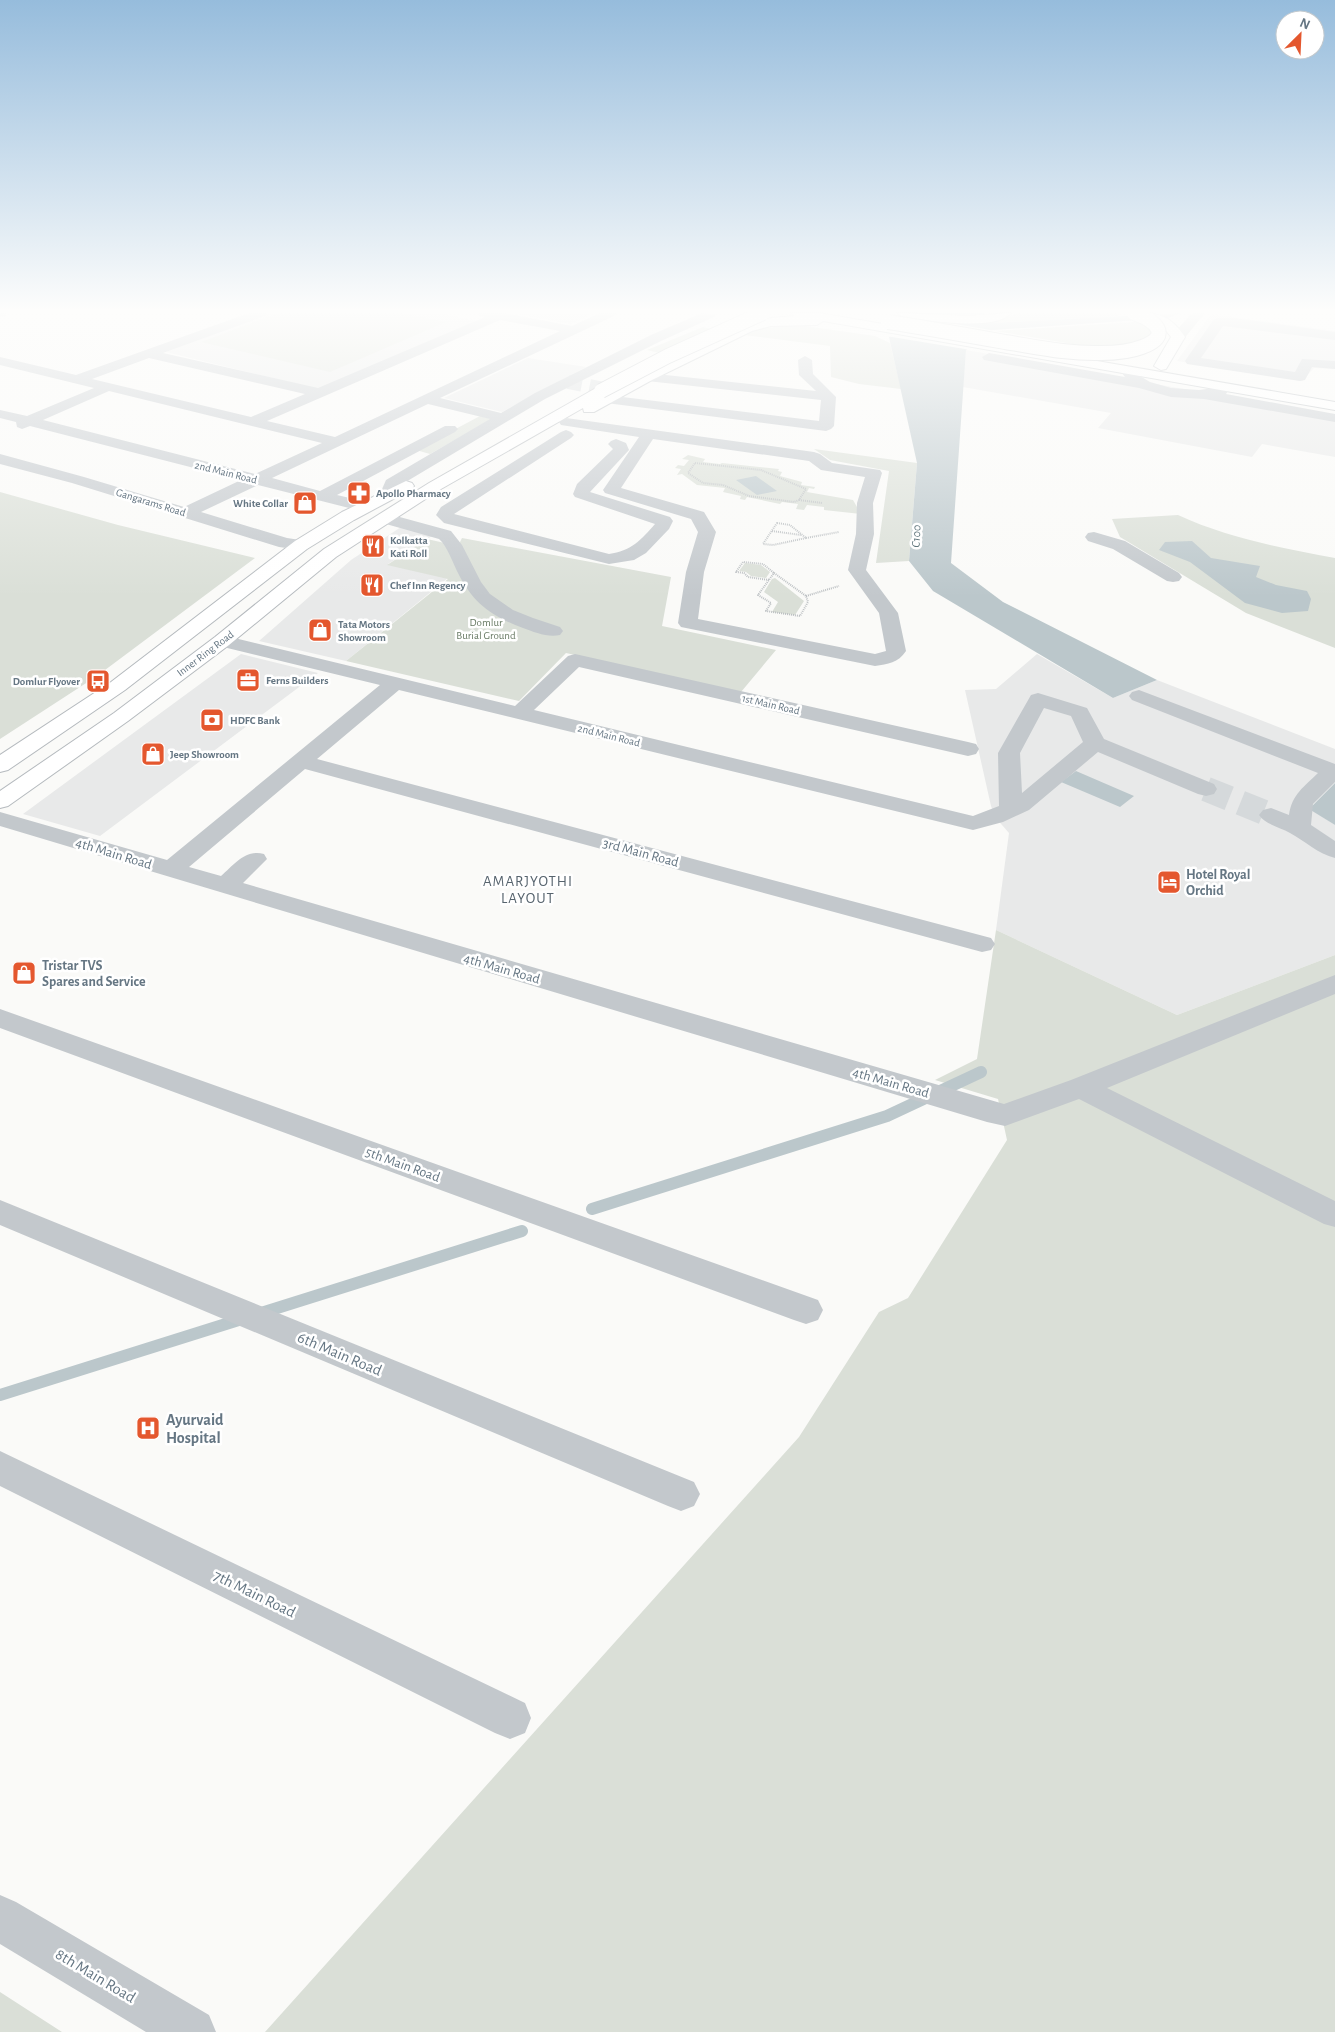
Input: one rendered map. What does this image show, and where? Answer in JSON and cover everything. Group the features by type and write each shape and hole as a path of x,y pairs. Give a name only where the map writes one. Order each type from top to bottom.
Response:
{"main road":[{"path":"388,496 545,408"},
{"path":"408,502 581,408"},
{"path":"408,502 445,492 561,429 588,408"},
{"name":"Inner Ring Road","path":"0,765 118,686 301,546 365,507 388,496"},
{"name":"Inner Ring Road","path":"0,801 121,717 222,641 330,553 408,502"}],"street":[{"path":"7,431 60,408"},
{"path":"191,408 337,442"},
{"path":"252,422 285,408"},
{"path":"186,513 411,408"},
{"path":"459,408 502,418"},
{"path":"388,496 392,483 520,408"},
{"path":"696,408 826,426 828,408"},
{"path":"1279,408 1335,418"},
{"path":"322,496 480,413"},
{"name":"2nd Main Road","path":"0,414 365,507"},
{"path":"561,429 621,446 621,450 584,488 581,494 591,499 664,521 663,525 638,553 623,558 609,559 450,519 444,515 561,429 649,433 814,457 827,467 874,473 864,503 865,530 857,570 888,613 896,651 886,659 875,660 688,623 695,572 708,532 698,516 611,490 649,433"},
{"name":"Gangarams Road","path":"0,459 285,543 301,546"},
{"path":"385,518 445,535 452,540 462,565 481,596 492,607 543,629 553,631"},
{"path":"1094,537 1119,545 1173,577"},
{"name":"2nd Main Road","path":"222,641 974,823 1003,813"},
{"name":"1st Main Road","path":"519,713 575,660 968,749"},
{"path":"170,870 395,682"},
{"path":"1139,696 1334,771 1302,802 1299,828"},
{"path":"1003,813 1010,753 1038,698 1080,712 1095,743 1206,789"},
{"path":"1003,813 1020,805 1095,743"},
{"name":"3rd Main Road","path":"301,760 982,944"},
{"path":"1271,815 1299,828 1335,851"},
{"name":"4th Main Road","path":"0,819 950,1100 1005,1114 1081,1087"},
{"path":"224,886 255,859"},
{"path":"1081,1087 1335,984"},
{"name":"5th Main Road","path":"0,1018 806,1310"},
{"path":"1081,1087 1335,1215"},
{"name":"6th Main Road","path":"0,1212 681,1494"},
{"name":"7th Main Road","path":"0,1468 510,1718"},
{"name":"8th Main Road","path":"0,1918 192,2032"}],"path":[{"path":"798,500 806,489 761,470 695,464 688,473 703,482 723,485 749,496 794,502 798,500 822,503"},
{"path":"807,539 790,525 777,523 763,544 773,545 807,539 839,532 846,533 865,530"},
{"path":"772,530 802,535"},
{"path":"769,580 748,577 744,573 736,572 743,562 763,564 806,596 808,602 800,616 766,611 771,602 758,596 774,573"},
{"path":"806,596 864,579"}],"shaded area":[{"path":"485,408 510,408 502,412"},
{"path":"1082,408 1289,408 1335,416 1335,457 1262,444 1252,457 1098,428 1111,413"},
{"path":"401,527 432,536 388,564 448,578 346,661 259,641 351,560"},
{"path":"241,654 318,673 100,836 23,814"},
{"name":"Hotel Royal Orchid","path":"1037,654 1113,698 1157,680 1335,749 1335,783 1309,808 1335,825 1335,955 1177,1015 996,930 1009,833 995,817 991,806 965,690 996,689"}],"green space":[{"path":"480,416 492,419 430,454 416,450"},
{"path":"814,449 917,463 909,561 876,563 889,471 830,460"},
{"path":"688,455 705,459 703,462 779,469 778,471 782,472 780,476 802,482 801,485 815,487 814,489 809,488 807,492 853,500 861,514 824,510 824,507 807,505 804,510 796,509 798,504 782,502 780,504 747,497 745,500 740,499 741,496 723,492 725,488 697,485 682,474 677,475 681,469 675,468 678,465 684,466 689,460 682,459"},
{"path":"0,492 118,525 255,558 97,676 0,739"},
{"path":"1178,515 1235,536 1335,558 1335,648 1246,613 1120,537 1112,519"},
{"name":"Domlur Burial Ground","path":"462,538 671,577 662,626 776,650 741,692 566,653 519,701 346,661 448,579 387,565 427,539 458,546"},
{"path":"745,563 761,565 770,572 766,578 751,576 746,572 739,571"},
{"path":"775,578 804,601 795,615 772,612 778,602 764,592 772,579"},
{"path":"996,930 1177,1015 1335,955 1335,2032 265,2032 799,1437 879,1312 908,1298 1007,1140 998,1099 935,1080 977,1059"},
{"path":"0,1992 62,2032 0,2032"}],"water":[{"name":"C100","path":"905,408 962,408 951,563 1003,602 1157,680 1113,698 933,591 909,561 917,463"},
{"path":"756,476 777,491 757,495 736,480"},
{"path":"1192,541 1211,558 1260,566 1256,577 1276,585 1307,591 1311,599 1308,611 1282,613 1245,603 1190,562 1159,550 1165,542"},
{"path":"1076,771 1134,796 1120,807 1061,782"},
{"path":"1335,783 1335,825 1309,809"}],"waterway":[{"path":"592,1209 887,1116 981,1072"},
{"path":"258,1314 522,1231"},
{"path":"0,1395 245,1318"}],"tunnel":[{"path":"1206,789 1271,815"}],"place":[{"name":"Apollo Pharmacy","path":"359,493"},
{"name":"White Collar","path":"305,503"},
{"name":"Kolkatta Kati Roll","path":"373,546"},
{"name":"Chef Inn Regency","path":"372,585"},
{"name":"Tata Motors Showroom","path":"320,630"},
{"name":"Ferns Builders","path":"248,680"},
{"name":"Domlur Flyover","path":"98,681"},
{"name":"HDFC Bank","path":"212,720"},
{"name":"Jeep Showroom","path":"153,754"},
{"name":"Hotel Royal Orchid","path":"1169,882"},
{"name":"Tristar TVS Spares and Service","path":"24,973"},
{"name":"Ayurvaid Hospital","path":"148,1428"}],"district":[{"name":"AMARJYOTHI LAYOUT","path":"528,890"}]}
